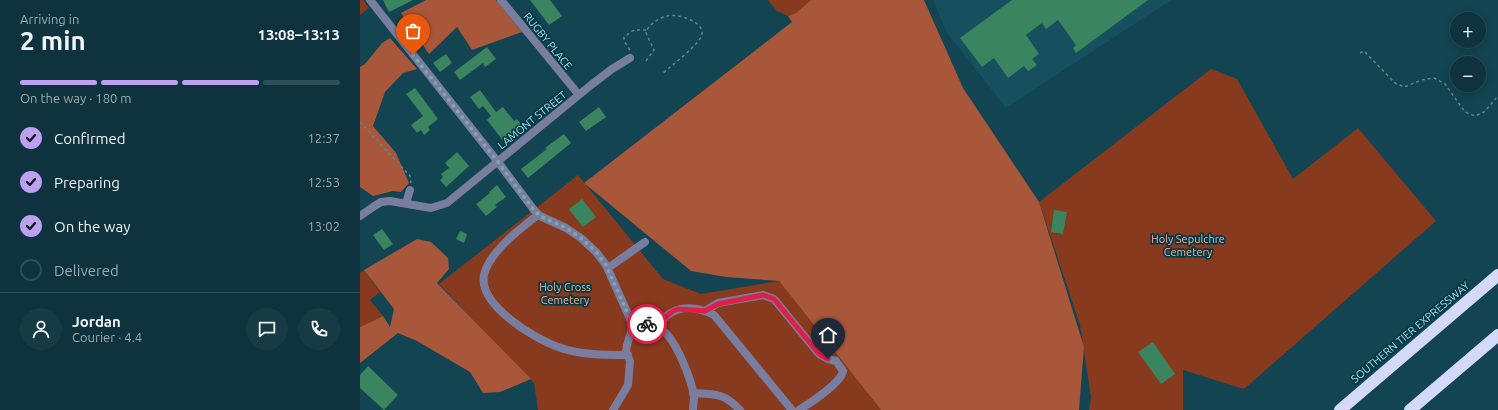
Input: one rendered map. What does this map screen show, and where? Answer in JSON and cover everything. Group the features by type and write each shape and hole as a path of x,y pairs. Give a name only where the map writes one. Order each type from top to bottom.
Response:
{"highway":[{"name":"SOUTHERN TIER EXPRESSWAY","path":"1340,410 1498,275"},
{"path":"1410,410 1498,335"}],"street":[{"path":"370,0 536,212 581,238 597,253 608,268 632,323 638,325 647,324 664,331 672,342 688,373 694,398 693,410"},
{"name":"RUGBY PLACE","path":"501,0 579,95"},
{"name":"LAMONT STREET","path":"360,216 381,202 390,201 431,208 447,203 579,95 631,55"},
{"path":"406,203 410,190"},
{"path":"536,212 495,253 486,270 484,275 484,283 494,304 518,325 541,340 559,348 582,352 628,355"},
{"path":"608,268 645,242"},
{"path":"705,311 718,304 763,295 770,296 819,354 836,361 843,371 840,378 812,402 799,410"},
{"path":"657,327 662,320 678,309 705,311 714,315 792,410"},
{"path":"613,410 628,385 630,361 626,352 634,324"},
{"path":"693,393 714,394 730,400 740,410"}],"path":[{"path":"631,55 624,41 624,37 634,30 647,30 660,19 672,15 690,19 698,24 702,30 699,40 662,74"},
{"path":"646,60 654,50 653,45 647,36 647,30"},
{"path":"1360,53 1364,51 1395,83 1404,87 1422,80 1434,78 1445,84 1465,112 1475,116 1484,112 1498,96"},
{"path":"360,122 410,176 410,190"}],"shaded area":[{"path":"426,0 496,0 522,32 472,50 457,27 429,54 401,13"},
{"path":"811,0 924,0 963,88 1039,202 1084,347 1079,410 881,410 779,281 726,277 691,271 584,183 792,22 788,16 796,13"},
{"path":"933,0 1171,0 1006,108 947,33"},
{"path":"390,38 417,69 403,73 385,92 373,126 396,153 409,183 401,192 393,191 373,196 360,187 360,67 365,64 382,43"},
{"path":"417,239 431,242 448,258 449,269 437,283 531,379 500,392 483,393 470,372 417,341 398,333 360,363 360,327 383,316 390,327 394,309 364,270"}],"green space":[{"path":"360,0 363,0 369,8 360,15"},
{"path":"768,0 811,0 796,13 788,16 777,11"},
{"name":"Holy Sepulchre Cemetery","path":"1211,69 1237,79 1293,179 1358,128 1436,221 1244,389 1183,370 1183,410 1089,410 1091,397 1080,325 1039,202"},
{"name":"Holy Cross Cemetery","path":"578,175 663,279 701,294 779,281 881,410 538,410 534,383 439,284"},
{"path":"364,270 380,292 370,300 383,316 360,327 360,273"}],"building":[{"path":"383,0 413,0 389,12"},
{"path":"530,0 550,0 562,16 549,25"},
{"path":"1012,0 1148,0 1076,53 1073,48 1076,45 1058,20 1046,29 1042,23 1026,35 1039,54 1032,59 1037,65 1028,71 1024,66 1008,78 994,58 982,67 960,38"},
{"path":"487,47 496,59 485,67 483,63 460,80 454,72"},
{"path":"446,54 452,63 440,72 433,63"},
{"path":"415,88 438,119 428,127 430,130 424,135 421,130 417,133 411,125 423,116 406,94"},
{"path":"480,90 496,112 503,107 514,121 517,119 523,127 504,142 487,120 491,116 483,106 479,109 470,97"},
{"path":"599,107 606,117 586,131 579,122"},
{"path":"564,134 571,143 528,178 521,169"},
{"path":"457,152 469,166 446,187 440,180 443,177 441,174 449,168 445,163"},
{"path":"497,185 506,197 495,205 497,207 486,216 476,204 490,193 489,192"},
{"path":"582,199 596,217 583,227 569,209"},
{"path":"1054,210 1067,212 1063,234 1051,232"},
{"path":"382,229 393,244 384,250 373,235"},
{"path":"460,231 467,234 464,243 456,239"},
{"path":"1153,342 1175,374 1161,384 1138,352"},
{"path":"368,366 398,395 384,410 360,388 360,375"}],"way so far":[{"path":"413,55 534,210 540,216 566,228 581,238 597,253 606,265 632,323 638,325 647,324"}],"route":[{"path":"647,324 657,327 662,320 678,309 705,311 709,307 718,304 763,295 770,296 819,354 828,359"}]}
